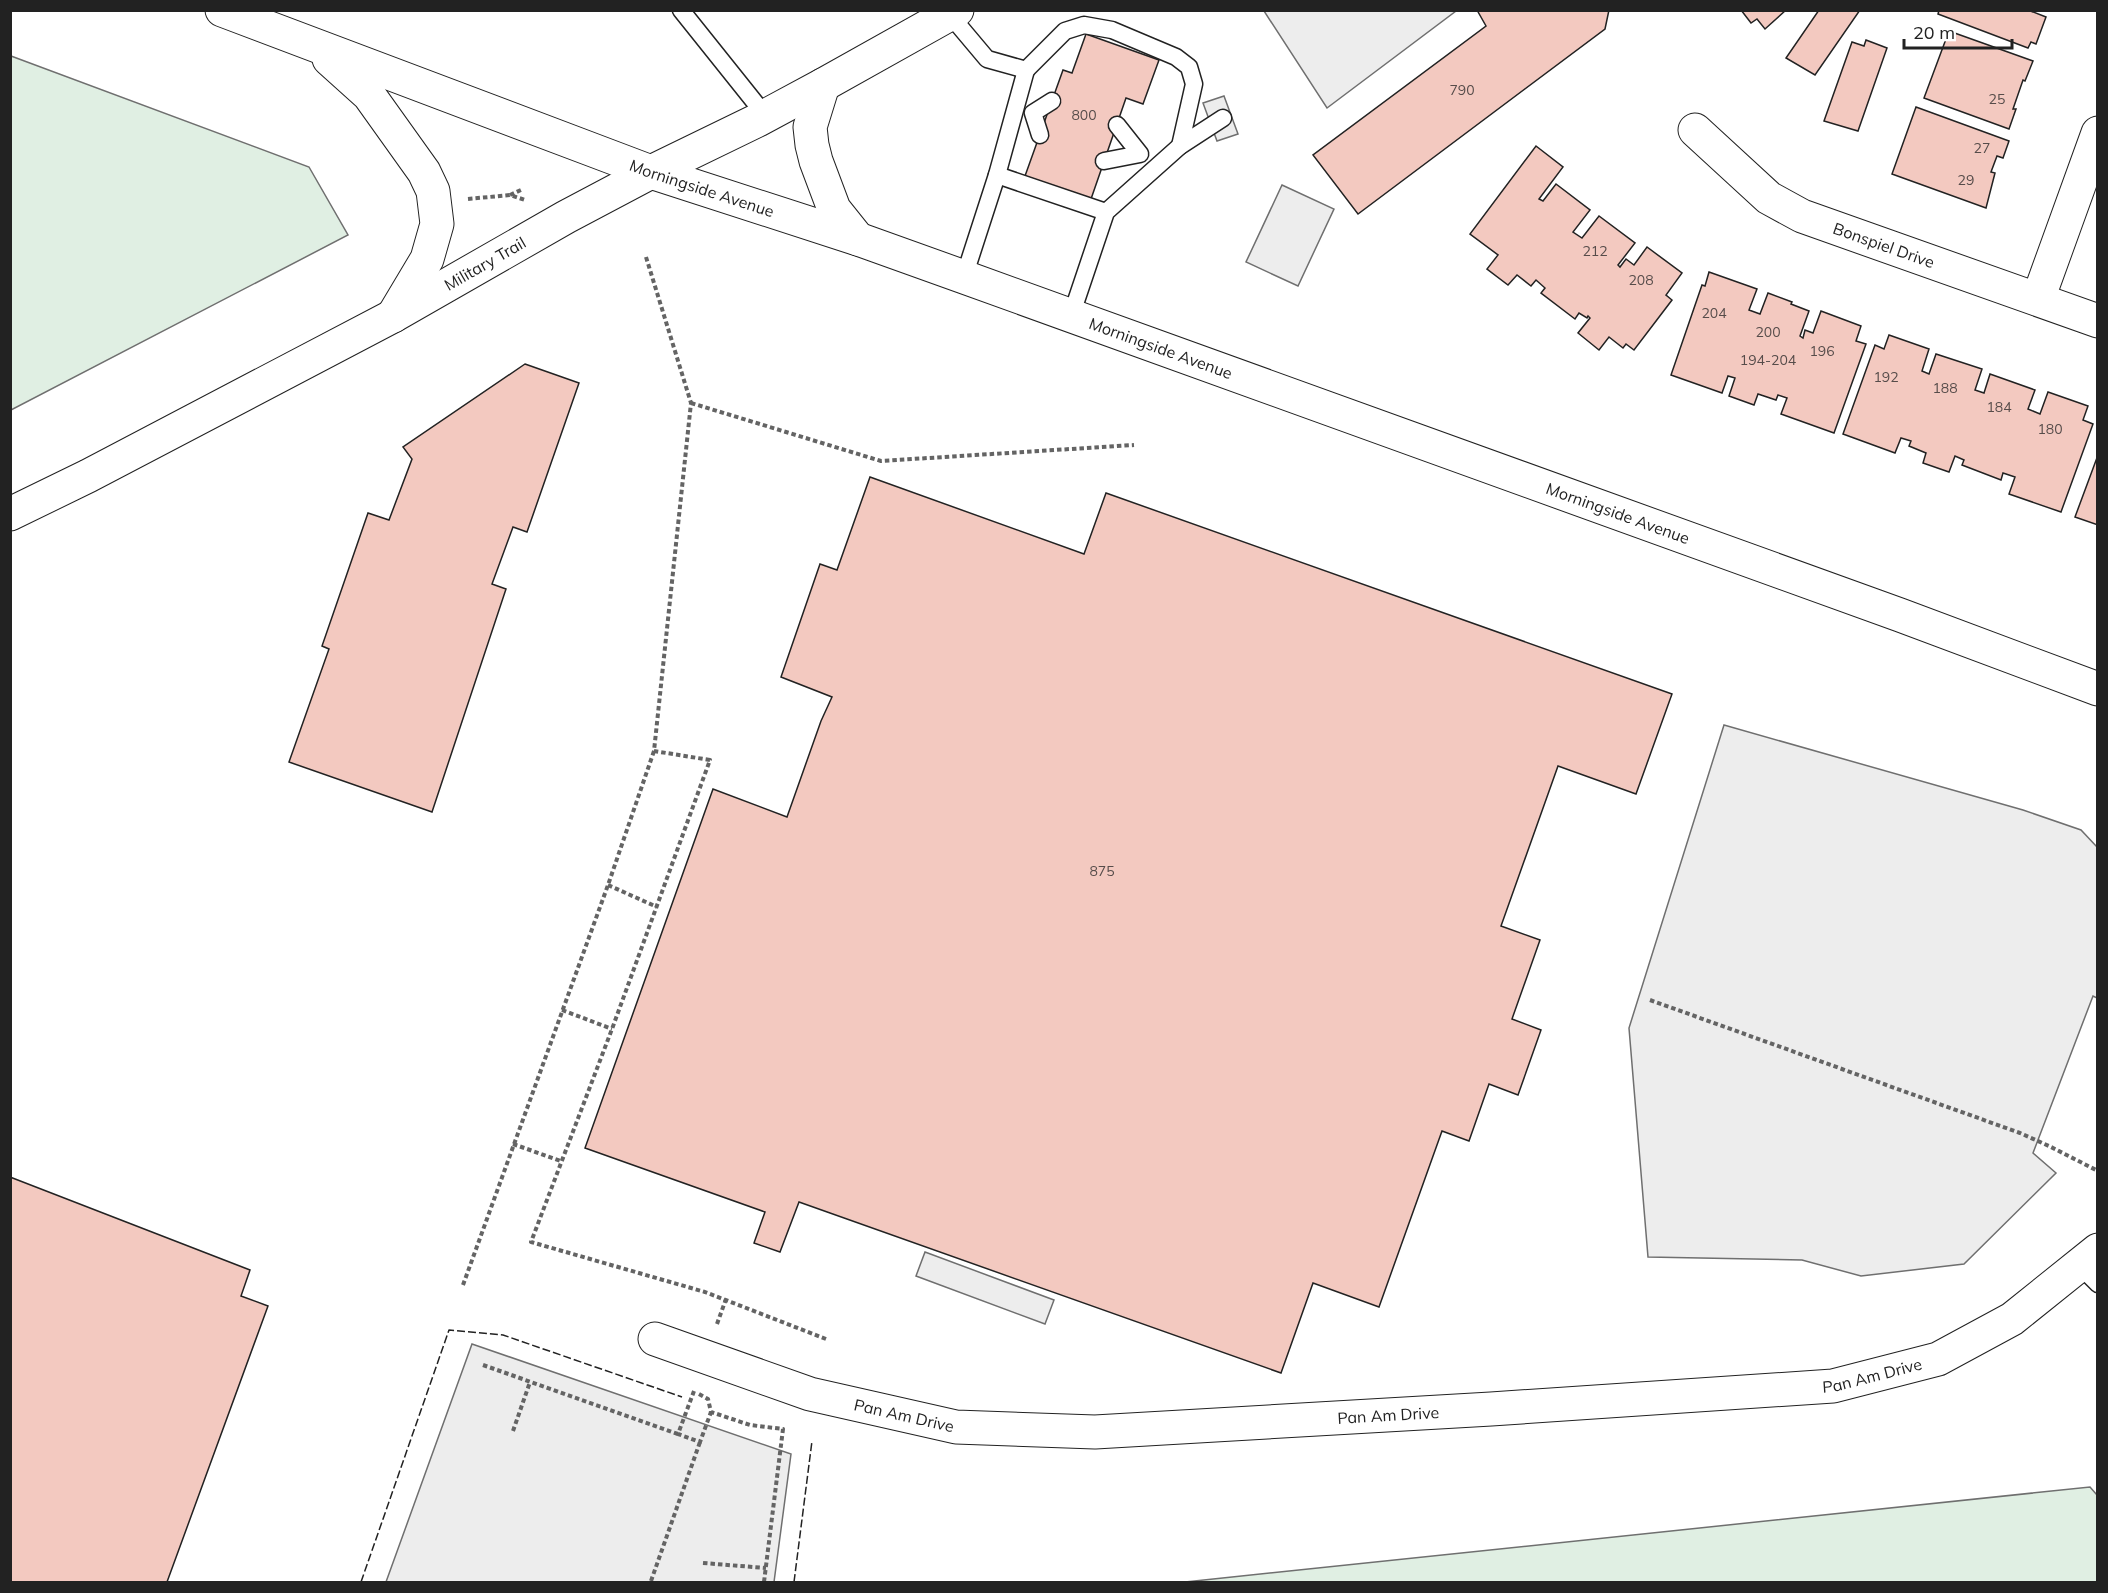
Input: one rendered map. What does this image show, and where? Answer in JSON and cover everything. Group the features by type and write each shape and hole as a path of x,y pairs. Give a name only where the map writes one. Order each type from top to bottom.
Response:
{"street":[{"name":"Morningside Avenue","path":"222,10 651,172 858,239 1900,615 2097,689"},
{"name":"Military Trail","path":"10,514 88,477 393,316 566,217 823,86 953,13"},
{"path":"317,47 369,95 424,172 433,191 437,224 427,258 393,316"},
{"path":"823,86 810,127 812,145 834,209 858,239"},
{"name":"Bonspiel Drive","path":"1695,130 1769,198 1802,216 2097,321"},
{"path":"2038,299 2097,133"},
{"name":"Pan Am Drive","path":"655,1339 810,1394 956,1427 1083,1432 1393,1415 1833,1386 1938,1359 2012,1319 2091,1266"}],"lane":[{"path":"681,10 765,115"},
{"path":"953,13 987,59 1026,70"},
{"path":"964,277 997,175 1026,70 1065,31 1084,25 1112,30 1176,57 1189,67 1194,84 1180,146"},
{"path":"1016,109 1033,113 1052,101"},
{"path":"1033,113 1040,135"},
{"path":"1071,316 1106,212 1180,146 1223,118"},
{"path":"1117,125 1140,154"},
{"path":"1104,160 1140,154 1161,162"},
{"path":"997,175 1106,212"}],"path":[{"path":"467,199 510,195 523,189"},
{"path":"510,195 532,202"},
{"path":"463,1285 608,885 654,751 691,403 646,257"},
{"path":"691,403 881,461 1134,445"},
{"path":"654,751 710,760 531,1242 705,1292 826,1339"},
{"path":"608,885 657,907"},
{"path":"1650,1000 2020,1133 2097,1171"},
{"path":"562,1010 612,1029"},
{"path":"513,1144 561,1161"},
{"path":"678,1434 726,1299"},
{"path":"483,1365 700,1442"},
{"path":"513,1431 530,1382"},
{"path":"651,1581 711,1412 708,1400 694,1391"},
{"path":"711,1412 750,1425 783,1428 764,1582"},
{"path":"703,1563 766,1568"}],"green space":[{"path":"11,56 309,167 348,235 11,410"},
{"path":"2090,1487 2097,1495 2097,1582 1185,1582"}],"shaded area":[{"path":"1264,11 1456,11 1327,108"},
{"path":"1224,96 1238,134 1217,141 1203,103"},
{"path":"1282,185 1334,209 1298,286 1246,262"},
{"path":"1724,725 2023,810 2081,830 2097,847 2097,998 2093,996 2033,1153 2056,1173 1964,1264 1861,1276 1802,1260 1648,1257 1629,1028"},
{"path":"925,1252 1054,1300 1045,1324 916,1276"},
{"path":"472,1344 791,1454 774,1582 386,1582"}],"building":[{"path":"1477,10 1609,10 1605,29 1358,214 1313,155 1486,26"},
{"path":"1741,10 1786,10 1765,29 1757,19 1751,23"},
{"path":"1819,10 1860,10 1815,75 1786,58"},
{"path":"1939,10 2028,10 2046,17 2036,44 2031,42 2028,48 1938,14"},
{"path":"1949,31 2033,61 2025,81 2023,80 2009,129 1924,98"},
{"path":"1086,34 1159,60 1143,104 1126,98 1091,199 1025,176 1063,70 1072,73"},
{"path":"1866,40 1887,48 1858,131 1824,121 1852,42 1864,46"},
{"path":"1916,107 2009,141 2003,158 1997,156 1991,172 1995,173 1986,208 1892,174"},
{"path":"1536,146 1563,167 1539,199 1543,201 1556,184 1590,210 1573,232 1582,238 1599,216 1635,243 1618,265 1620,267 1626,259 1634,265 1647,247 1682,273 1666,295 1672,300 1634,350 1626,344 1623,348 1609,337 1599,350 1578,333 1590,318 1588,316 1587,318 1579,313 1575,319 1541,293 1545,288 1536,280 1531,286 1517,275 1508,285 1487,269 1498,255 1470,234"},
{"path":"1709,272 1757,289 1749,310 1760,314 1768,293 1809,311 1800,336 1803,338 1805,330 1813,333 1821,311 1861,326 1856,341 1866,344 1834,433 1781,414 1787,398 1778,395 1776,400 1758,394 1754,405 1729,396 1735,378 1728,376 1722,393 1671,375 1702,285 1705,286"},
{"path":"1889,335 1929,349 1922,371 1929,374 1936,354 1982,369 1975,390 1984,393 1990,374 2035,390 2028,409 2040,414 2048,392 2088,406 2083,420 2093,424 2061,512 2009,494 2015,477 2003,473 2001,480 1962,465 1964,460 1955,456 1949,472 1923,463 1926,453 1909,446 1911,441 1901,438 1895,453 1843,434 1875,345 1884,349"},
{"path":"525,364 579,383 527,532 513,527 492,584 506,589 432,812 289,762 329,649 322,646 368,513 389,520 412,459 403,447"},
{"path":"2098,455 2098,525 2075,517"},
{"path":"870,477 1084,554 1106,493 1672,694 1636,794 1558,766 1501,926 1540,940 1512,1019 1541,1030 1518,1095 1489,1084 1469,1141 1442,1131 1379,1307 1313,1283 1281,1373 799,1202 780,1252 754,1243 765,1212 585,1148 713,789 787,817 821,721 832,697 781,677 820,564 837,570"},
{"path":"10,1177 250,1270 241,1296 268,1306 167,1582 10,1582"}],"fence":[{"path":"361,1582 449,1330 503,1335 682,1397"},
{"path":"794,1582 812,1441"}]}
